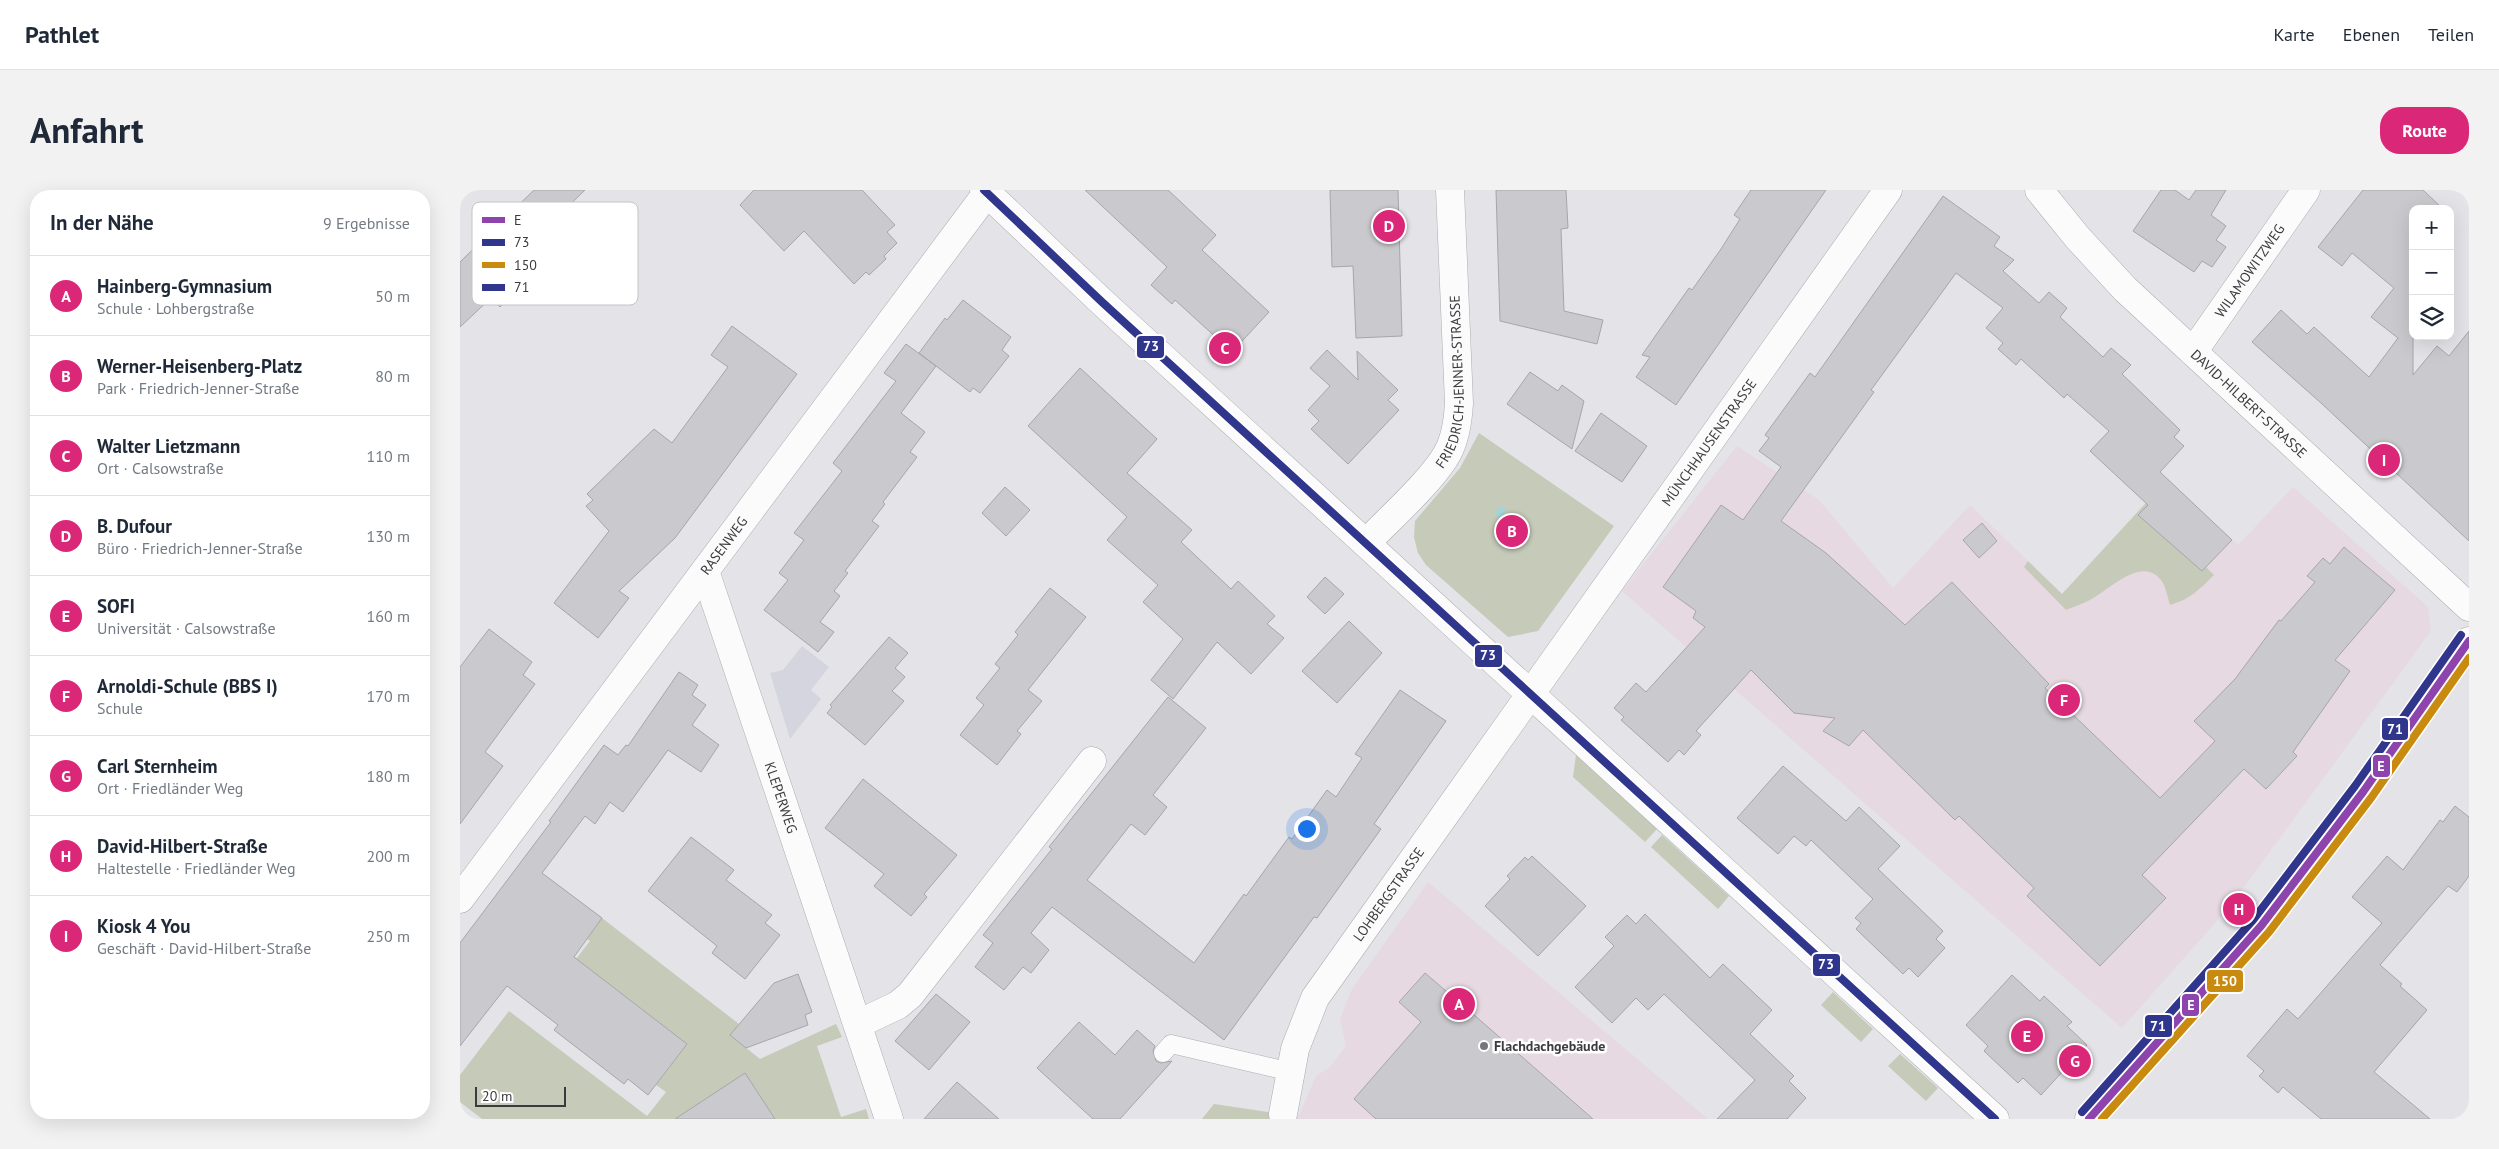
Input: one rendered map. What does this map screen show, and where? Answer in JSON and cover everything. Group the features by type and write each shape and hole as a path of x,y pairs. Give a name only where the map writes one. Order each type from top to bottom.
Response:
{"street":[{"name":"FRIEDRICH-JENNER-STRASSE","path":"1367,542 1437,469 1448,453 1457,426 1459,403 1450,190"},
{"name":"MÜNCHHAUSENSTRASSE","path":"1532,694 1888,190"},
{"name":"DAVID-HILBERT-STRASSE","path":"2039,190 2077,237 2125,289 2469,607"},
{"name":"WILAMOWITZWEG","path":"2193,352 2306,190"},
{"path":"986,191 1102,302 1367,542 1995,1119"},
{"name":"RASENWEG","path":"460,899 986,191"},
{"name":"KLEPERWEG","path":"705,571 889,1119"},
{"path":"2089,1119 2261,926 2362,792 2469,641"},
{"name":"LOHBERGSTRASSE","path":"1283,1114 1295,1049 1315,998 1532,694"},
{"path":"858,1024 898,1005 910,995 1092,761"}],"lane":[{"path":"1163,1053 1171,1044 1291,1072"}],"shaded area":[{"path":"1737,446 1819,500 1893,588 1970,505 2062,594 2168,479 2238,545 2293,487 2428,607 2431,631 2230,906 2122,1028 1622,591"},
{"path":"802,646 829,667 811,690 821,699 790,739 770,673 783,670"},
{"path":"1428,882 1708,1119 1202,1119 1214,1104 1299,1116 1316,1076 1330,1067 1346,1046 1340,1019 1352,989"}],"green space":[{"path":"1479,433 1614,526 1538,631 1508,637 1426,565 1418,553 1414,537 1415,521 1460,468"},
{"path":"2168,479 2170,482 2139,515 2202,571 2206,567 2214,575 2189,597 2170,605 2163,583 2156,575 2138,572 2129,575 2092,599 2066,610 2024,567 2028,561 2062,594"},
{"path":"1576,755 1657,829 1645,842 1573,777"},
{"path":"1662,835 1729,896 1718,909 1651,847"},
{"path":"602,918 739,1024 730,1035 760,1059 836,1024 842,1037 817,1046 841,1117 866,1109 869,1119 482,1119 460,1102 460,1075 509,1011 647,1116 666,1092 656,1085 687,1044 576,959 590,941 587,939"},
{"path":"1833,992 1873,1029 1861,1042 1821,1005"},
{"path":"1900,1054 1938,1088 1926,1101 1888,1066"},
{"path":"1214,1104 1273,1113 1272,1119 1202,1119"}],"building":[{"path":"534,190 585,190 573,202 522,202"},
{"path":"754,190 862,190 895,225 887,232 897,243 884,256 886,259 869,275 866,272 854,284 804,231 784,251 740,205"},
{"path":"1085,190 1168,190 1216,235 1202,250 1269,312 1232,352 1175,300 1172,304 1151,285 1167,267"},
{"path":"1330,190 1398,190 1402,336 1356,338 1353,266 1332,267"},
{"path":"1496,190 1566,190 1568,228 1561,229 1564,311 1603,320 1597,344 1500,321"},
{"path":"1751,190 1826,190 1676,405 1636,377 1650,357 1642,355 1689,288 1692,290 1721,249 1740,219 1734,215"},
{"path":"2161,190 2175,190 2189,200 2196,190 2226,190 2211,215 2226,226 2216,240 2226,247 2212,267 2202,261 2194,272 2133,231"},
{"path":"2363,190 2423,190 2439,205 2409,205 2409,340 2413,340 2413,375 2437,346 2449,356 2469,331 2469,541 2321,403 2252,342 2281,310 2307,334 2314,327 2369,377 2398,338 2371,317 2394,288 2352,253 2342,266 2318,247"},
{"path":"1943,196 2000,237 1994,246 2014,260 2003,271 2039,303 2049,292 2067,308 2060,317 2103,357 2111,348 2131,365 2122,374 2180,430 2174,437 2184,446 2160,472 2232,540 2202,571 2138,515 2148,505 2090,451 2109,431 2067,394 2064,398 2021,359 2016,365 1998,349 2003,343 1986,328 2003,308 1956,273 1871,390 1874,392 1781,521 1826,553 1905,625 1952,582 2049,684 2045,688 2160,798 2215,741 2194,721 2235,679 2279,620 2281,621 2315,582 2307,576 2323,558 2330,564 2344,547 2395,590 2335,660 2350,671 2293,752 2297,756 2266,789 2244,769 2142,875 2166,898 2100,966 2027,896 2034,888 1959,816 1955,820 1863,730 1849,746 1823,731 1835,718 1794,713 1751,670 1696,731 1701,735 1684,755 1679,750 1668,762 1621,720 1624,717 1614,708 1636,683 1646,692 1705,627 1693,618 1696,611 1663,587 1721,505 1743,520 1781,467 1759,451 1769,438 1765,435 1810,373 1815,377"},
{"path":"472,250 472,305 484,305 460,327 460,262"},
{"path":"963,300 1011,337 1002,350 1009,356 980,393 973,388 970,392 919,353 945,318 947,320"},
{"path":"732,326 797,374 675,538 619,591 629,598 598,638 554,603 609,531 586,506 593,500 587,494 654,429 672,443 728,367 711,355"},
{"path":"906,344 936,366 901,413 925,432 910,452 917,457 883,502 885,504 872,521 879,526 845,571 848,573 834,591 840,596 820,622 834,632 818,652 764,610 788,580 779,573 804,540 794,533 842,471 833,463 896,381 884,373"},
{"path":"1327,350 1358,380 1357,351 1398,390 1388,400 1399,410 1348,464 1311,429 1319,421 1308,410 1330,386 1310,368"},
{"path":"1080,368 1157,439 1127,473 1192,530 1181,542 1231,589 1238,581 1275,616 1267,624 1284,638 1251,674 1217,642 1173,699 1151,680 1183,639 1143,602 1158,585 1107,540 1127,517 1028,426"},
{"path":"1530,372 1558,391 1562,385 1584,401 1572,449 1507,404"},
{"path":"1601,413 1647,446 1622,482 1575,451"},
{"path":"1005,487 1030,510 1006,536 982,513"},
{"path":"1982,523 1997,541 1979,558 1963,540"},
{"path":"1325,577 1344,594 1325,614 1307,597"},
{"path":"1050,588 1086,617 1028,690 1042,701 1017,731 1021,734 997,765 960,735 984,705 976,698 1000,668 995,664 1018,635 1015,632"},
{"path":"1349,621 1382,653 1337,703 1302,671"},
{"path":"489,629 532,662 523,675 535,684 485,752 503,766 460,824 460,667"},
{"path":"889,637 908,653 895,668 905,677 892,691 904,701 865,745 827,713 832,707 830,705"},
{"path":"679,672 698,685 692,695 706,705 692,725 719,745 701,772 668,750 623,812 610,802 595,824 585,816 542,873 602,918 574,957 687,1044 648,1095 628,1079 624,1084 554,1030 558,1025 507,986 460,1046 460,943 551,822 549,821 604,745 618,755 626,745 628,746"},
{"path":"1400,690 1446,721 1374,824 1381,829 1317,918 1314,917 1224,1040 1052,907 1031,933 1049,950 1031,973 1023,967 1004,990 975,967 993,943 983,935 1052,849 1049,847 1168,697 1206,728 1153,795 1167,807 1145,835 1131,824 1087,880 1194,963 1244,894 1246,896 1289,837 1292,839 1327,790 1336,797 1362,758 1355,754"},
{"path":"1783,766 1846,821 1859,807 1900,846 1878,869 1943,931 1936,939 1945,948 1918,977 1909,968 1903,974 1856,929 1861,923 1855,918 1873,899 1811,840 1806,846 1794,836 1778,854 1737,818"},
{"path":"863,779 957,855 924,894 927,897 911,916 874,886 884,874 825,828"},
{"path":"2455,806 2469,817 2469,876 2457,892 2448,886 2380,965 2427,1010 2374,1072 2430,1119 2321,1119 2283,1087 2278,1093 2259,1076 2264,1071 2247,1056 2287,1009 2298,1019 2382,923 2352,897 2387,856 2403,870 2440,820 2443,822"},
{"path":"691,837 734,870 726,880 772,915 765,923 780,935 745,979 712,953 717,946 648,891"},
{"path":"1532,856 1586,906 1538,956 1485,906 1510,879 1507,876 1525,857 1528,860"},
{"path":"1645,914 1710,978 1723,964 1772,1010 1750,1034 1794,1076 1789,1081 1806,1098 1787,1119 1717,1119 1755,1080 1664,994 1648,1010 1636,998 1612,1023 1575,987 1614,946 1605,937 1627,915 1636,924"},
{"path":"1425,973 1593,1119 1376,1119 1354,1099 1421,1022 1399,1002"},
{"path":"798,974 812,1012 805,1015 808,1025 746,1048 730,1035 774,983"},
{"path":"2012,975 2040,1001 2044,996 2072,1022 2067,1026 2087,1045 2041,1095 2023,1078 2018,1083 1984,1051 1988,1046 1966,1025"},
{"path":"936,994 970,1022 929,1070 895,1041"},
{"path":"1079,1022 1115,1055 1137,1030 1155,1046 1153,1051 1156,1061 1161,1063 1172,1061 1120,1119 1093,1119 1037,1068"},
{"path":"745,1073 775,1119 675,1119"},
{"path":"957,1082 999,1119 924,1119"}],"transit line":[{"name":"73","path":"984,190 1102,302 1995,1119"},
{"name":"71","path":"2082,1112 2253,920 2355,786 2461,635"},
{"name":"E","path":"2089,1119 2261,926 2363,792 2469,641"},
{"name":"150","path":"2102,1119 2269,932 2371,798 2469,658"}],"place":[{"name":"B. Dufour","path":"1389,226"},
{"name":"Walter Lietzmann","path":"1225,348"},
{"name":"Kiosk 4 You","path":"2384,460"},
{"name":"Werner-Heisenberg-Platz","path":"1512,531"},
{"name":"Arnoldi-Schule (BBS I)","path":"2064,700"},
{"name":"David-Hilbert-Straße","path":"2239,909"},
{"name":"Hainberg-Gymnasium","path":"1459,1004"},
{"name":"SOFI","path":"2027,1036"},
{"name":"Flachdachgebäude","path":"1484,1046"},
{"name":"Carl Sternheim","path":"2075,1061"}]}
